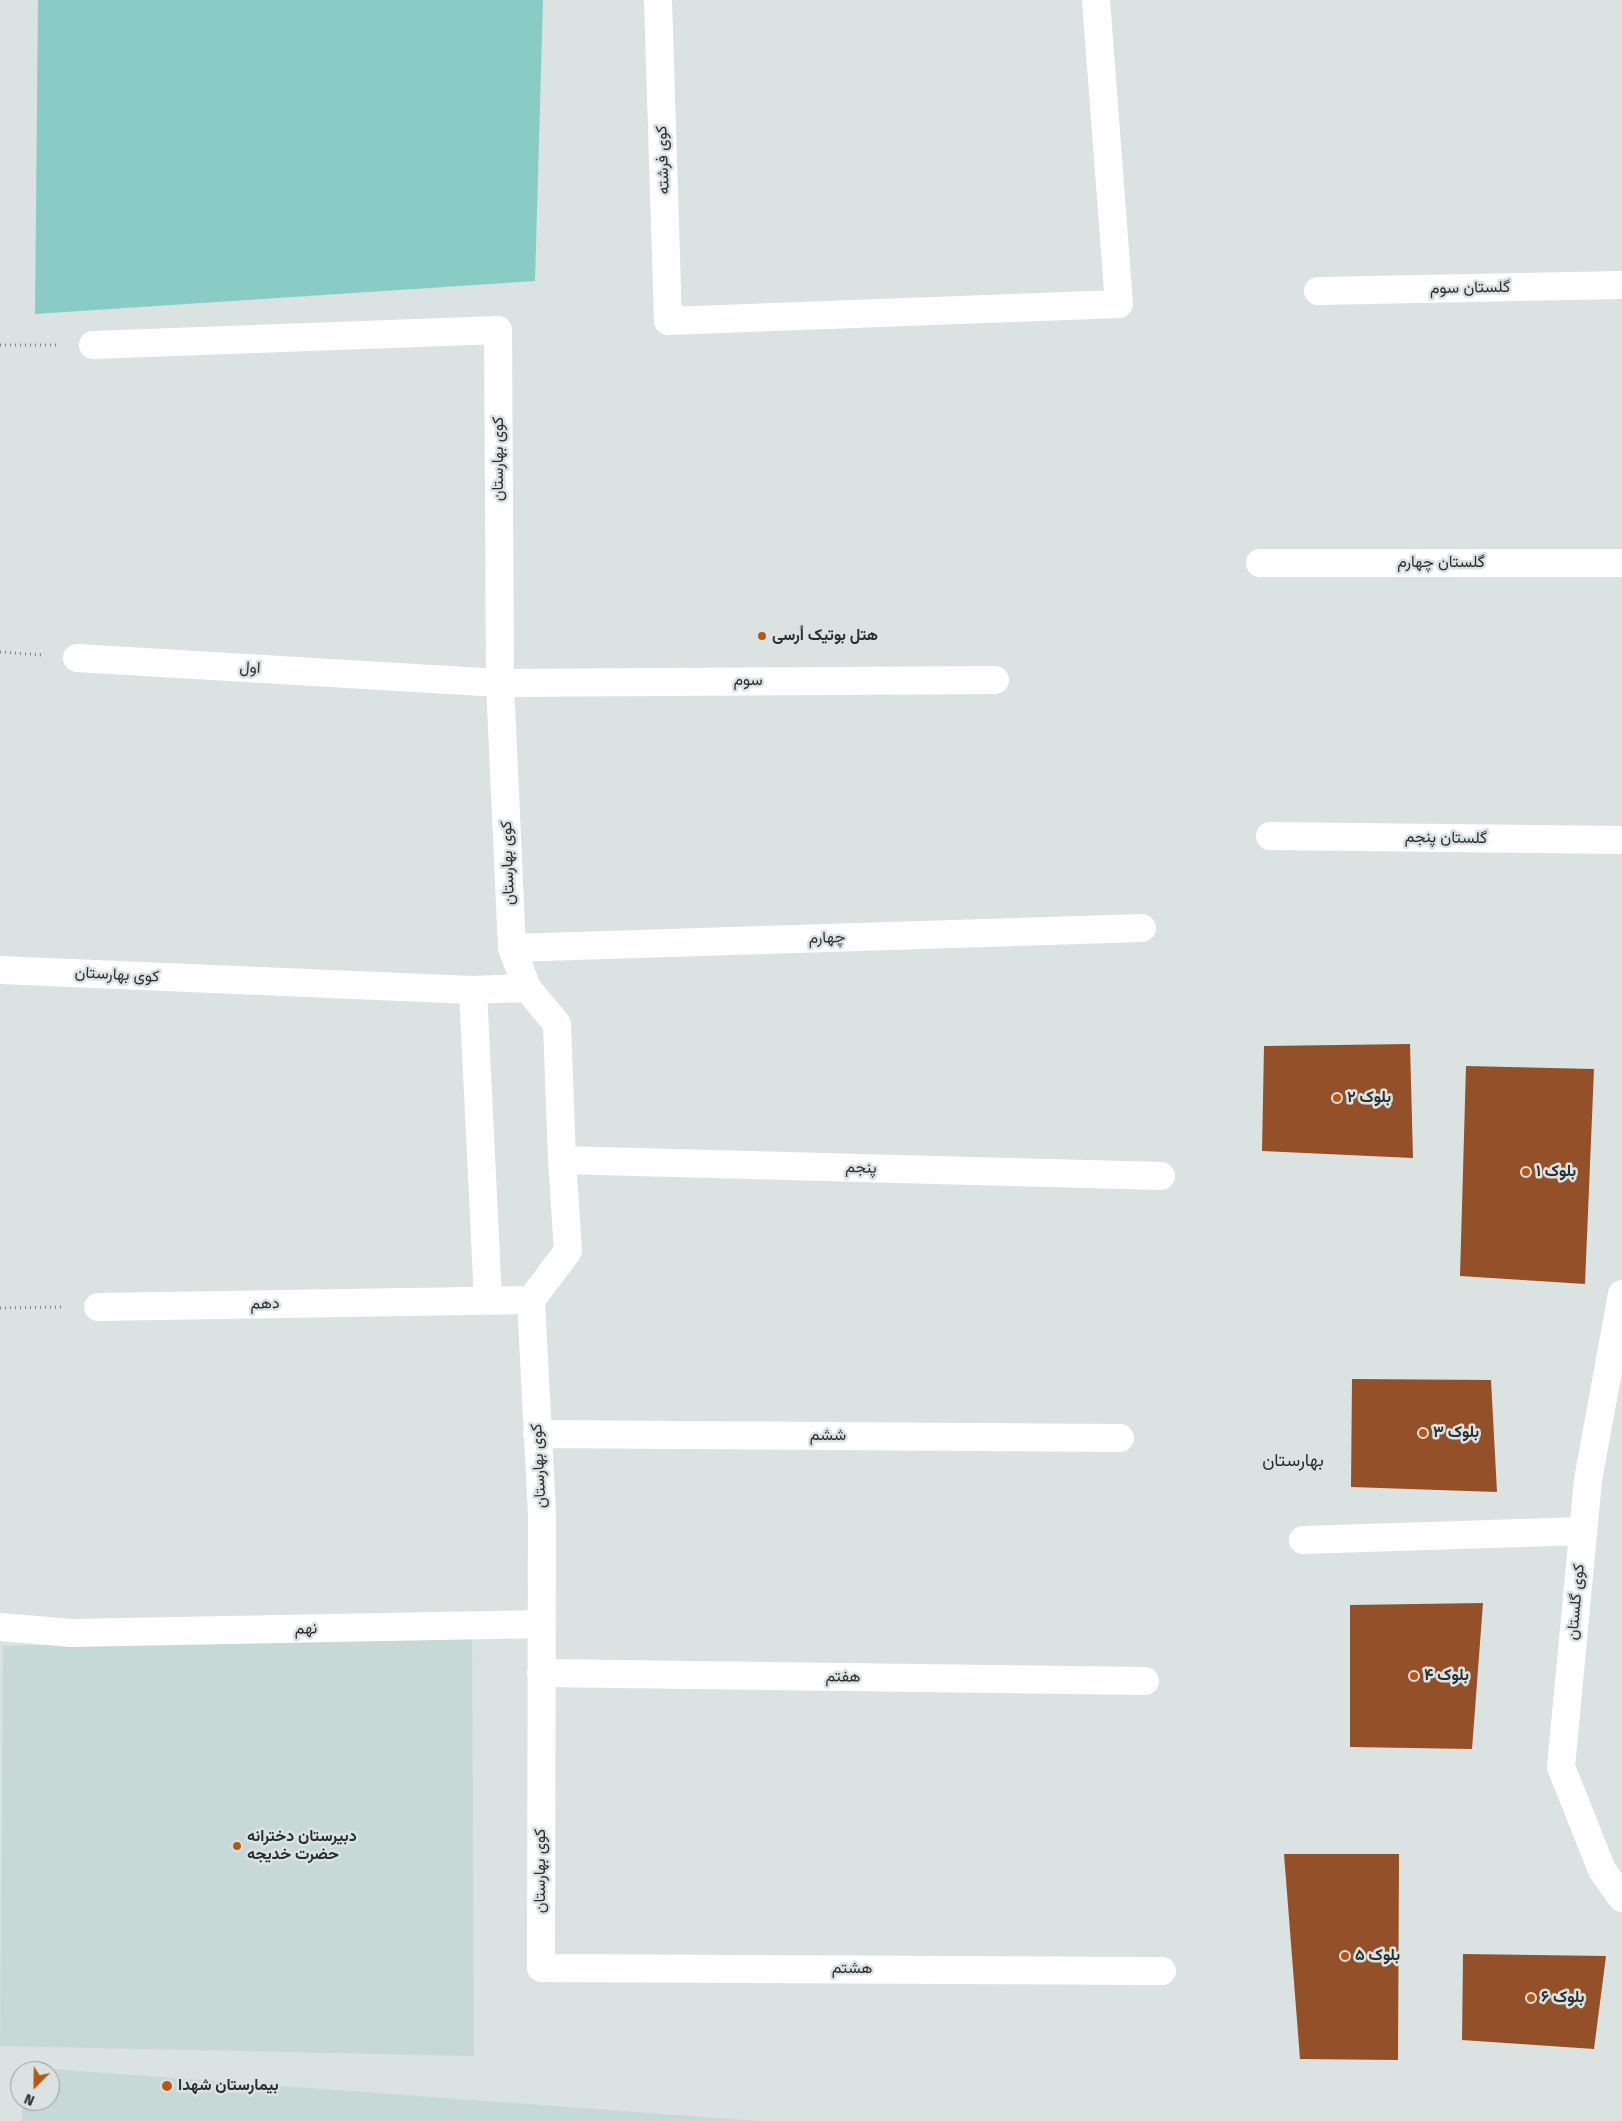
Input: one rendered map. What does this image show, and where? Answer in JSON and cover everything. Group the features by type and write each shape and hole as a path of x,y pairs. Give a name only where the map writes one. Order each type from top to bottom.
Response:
{"street":[{"name":"کوی فرشته","path":"658,0 668,321 1119,304 1096,0"},
{"name":"گلستان سوم","path":"1318,291 1622,285"},
{"name":"کوی بهارستان","path":"94,345 498,330 500,683 512,948 527,988 557,1024 562,1160 568,1251 530,1300 542,1514 541,1968"},
{"name":"گلستان چهارم","path":"1260,563 1622,563"},
{"name":"اول","path":"77,658 500,683"},
{"name":"سوم","path":"500,683 995,680"},
{"name":"گلستان پنجم","path":"1270,836 1622,840"},
{"name":"چهارم","path":"512,948 1142,928"},
{"name":"کوی بهارستان","path":"0,970 473,990 527,988"},
{"path":"473,990 488,1300"},
{"name":"پنجم","path":"562,1160 1161,1176"},
{"name":"کوی گلستان","path":"1622,1294 1588,1480 1561,1767 1602,1870 1622,1898"},
{"name":"دهم","path":"98,1307 530,1300"},
{"name":"ششم","path":"537,1434 1120,1438"},
{"path":"1303,1540 1583,1531"},
{"name":"نهم","path":"0,1627 72,1634 542,1624"},
{"name":"هفتم","path":"541,1673 1145,1681"},
{"name":"هشتم","path":"541,1968 1162,1971"}],"path":[{"path":"0,345 94,345"},
{"path":"0,652 77,658"},
{"path":"0,1308 98,1307"}],"shaded area":[{"path":"38,0 543,0 535,281 35,314"},
{"name":"دبیرستان دخترانه حضرت خدیجه","path":"472,1636 474,2056 0,2046 3,1646"},
{"name":"بیمارستان شهدا","path":"60,2070 758,2121 22,2121 22,2111 60,2111"}],"building":[{"name":"بلوک ۲","path":"1410,1044 1413,1158 1262,1151 1264,1046"},
{"name":"بلوک ۱","path":"1466,1066 1594,1069 1585,1284 1460,1276"},
{"name":"بلوک ۳","path":"1352,1379 1491,1380 1497,1492 1351,1487"},
{"name":"بلوک ۴","path":"1483,1603 1472,1749 1350,1747 1350,1605"},
{"name":"بلوک ۵","path":"1284,1854 1399,1854 1398,2060 1300,2059"},
{"name":"بلوک ۶","path":"1463,1954 1606,1956 1594,2049 1462,2040"}],"place":[{"name":"هتل بوتیک اُرسی","path":"762,636"},
{"name":"بلوک ۲","path":"1337,1098"},
{"name":"بلوک ۱","path":"1526,1172"},
{"name":"بلوک ۳","path":"1423,1433"},
{"name":"بلوک ۴","path":"1414,1676"},
{"name":"دبیرستان دخترانه حضرت خدیجه","path":"237,1846"},
{"name":"بلوک ۵","path":"1345,1956"},
{"name":"بلوک ۶","path":"1531,1998"},
{"name":"بیمارستان شهدا","path":"167,2086"}],"district":[{"name":"بهارستان","path":"1293,1461"}]}
